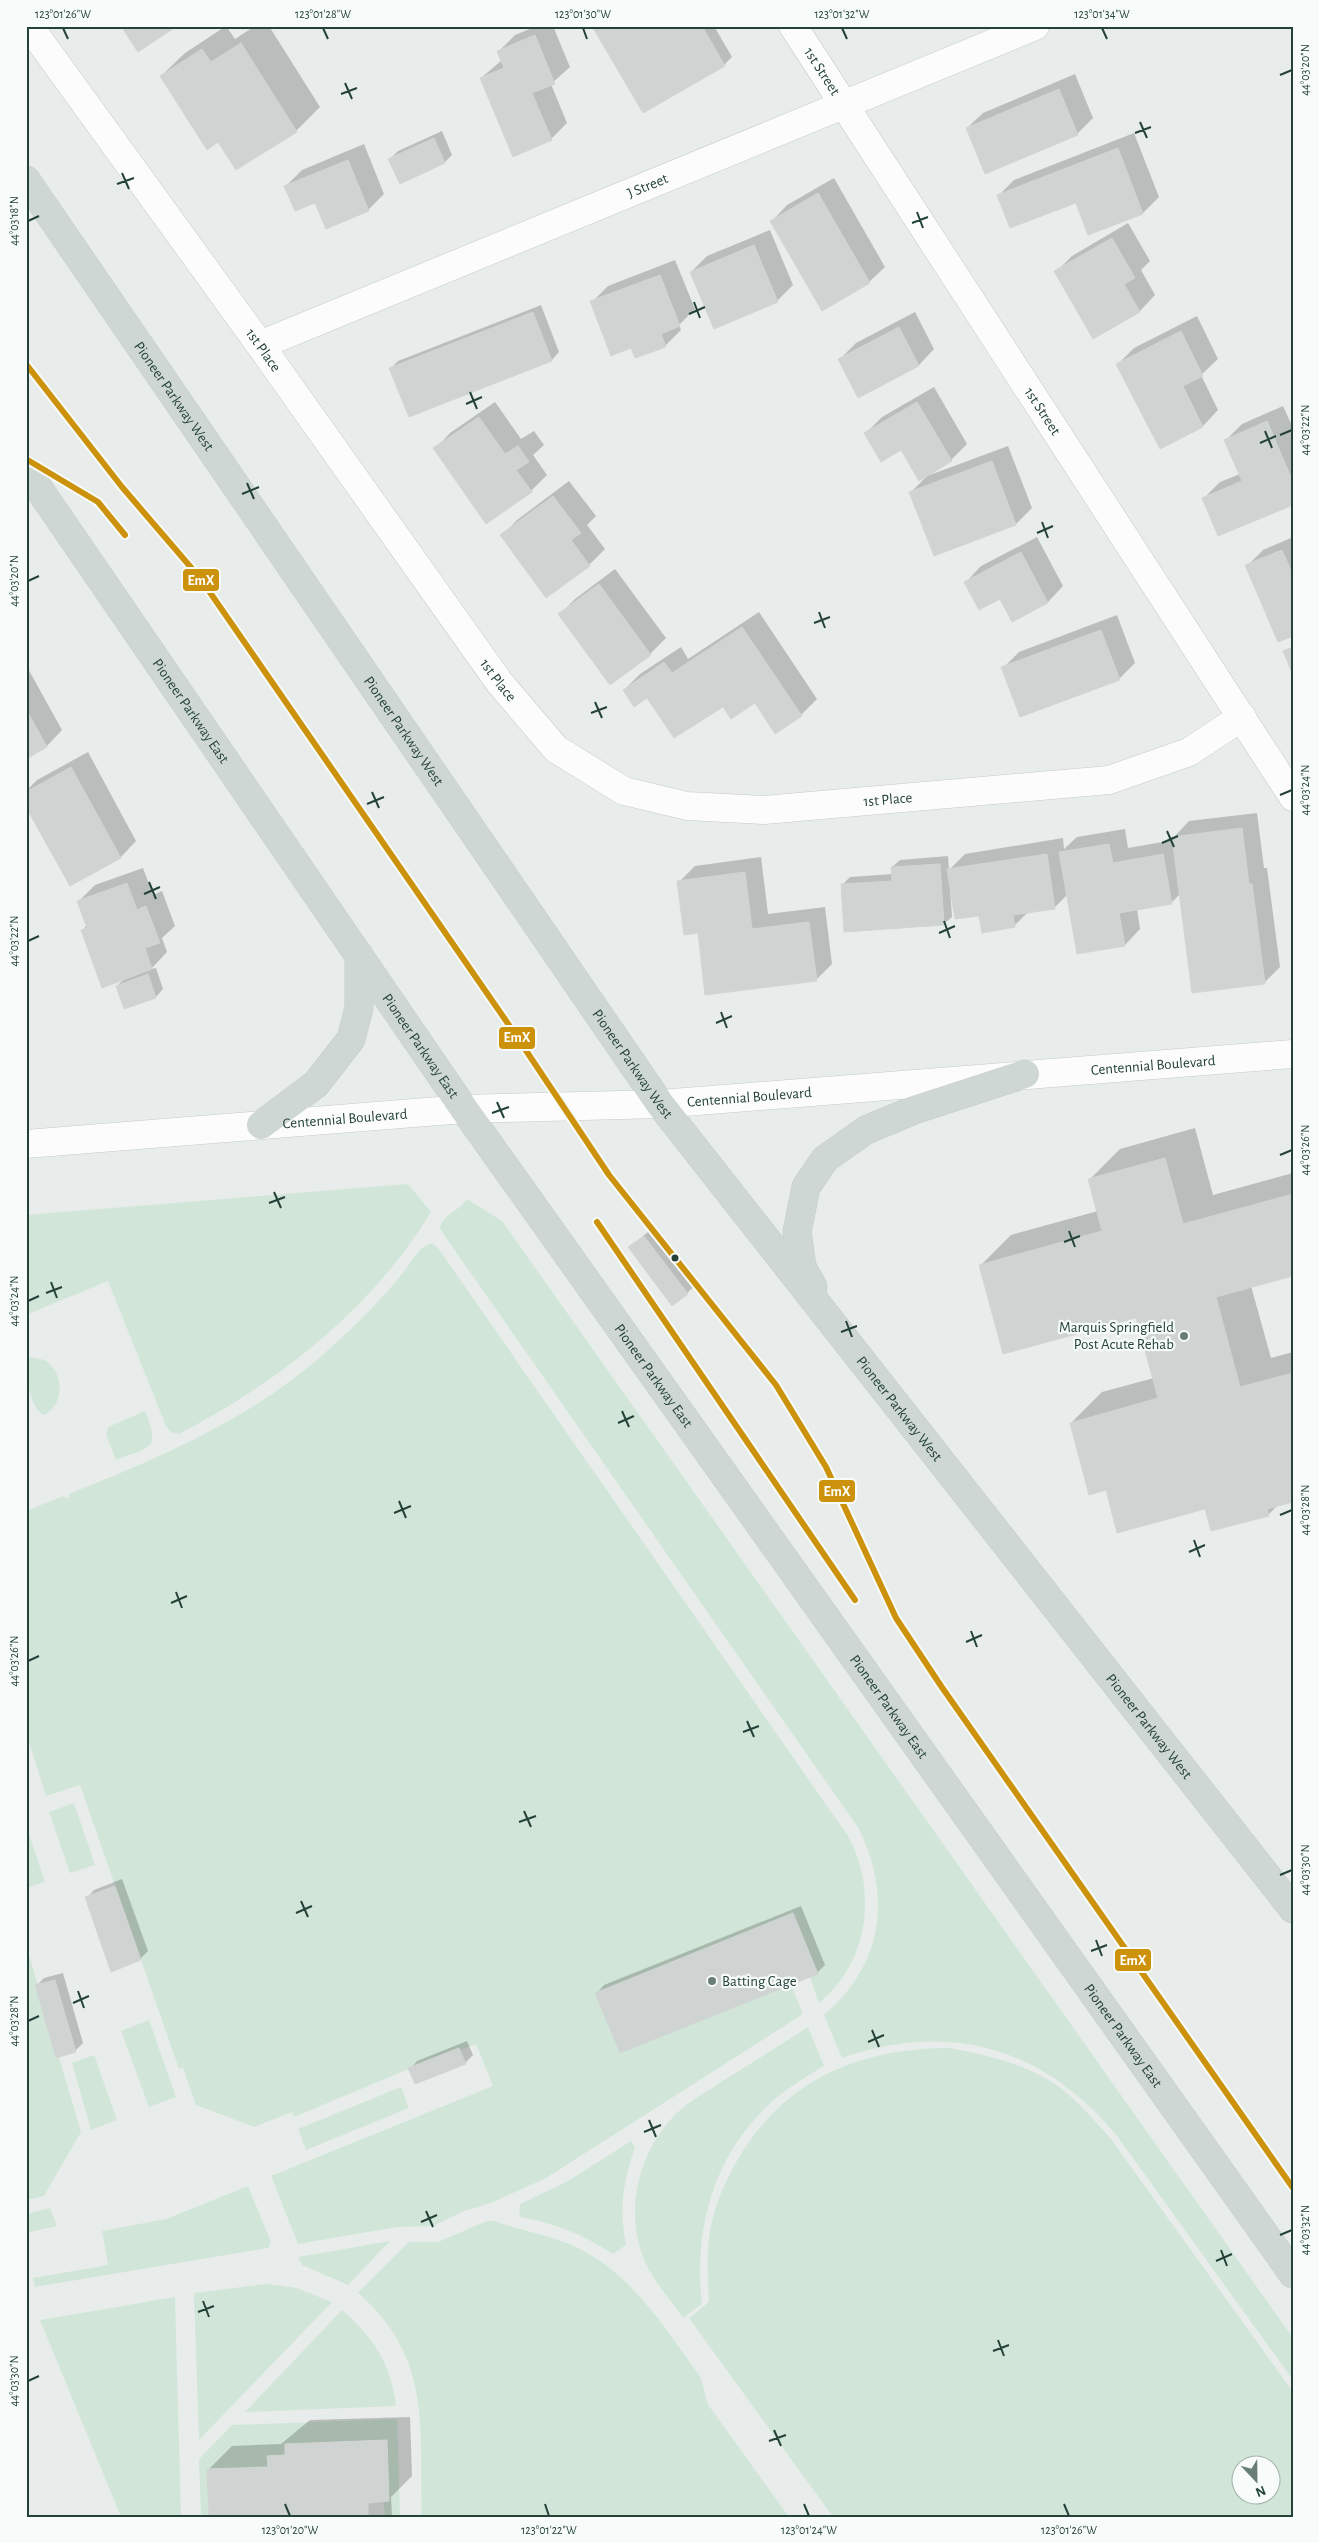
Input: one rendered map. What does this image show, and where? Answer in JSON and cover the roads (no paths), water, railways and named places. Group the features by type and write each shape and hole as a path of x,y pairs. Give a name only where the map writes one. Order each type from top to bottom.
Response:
{"main road":[{"name":"Pioneer Parkway West","path":"26,180 660,1104 1293,1910"},
{"name":"Pioneer Parkway East","path":"26,470 464,1108 1293,2274"},
{"path":"261,1125 316,1084 351,1040 358,1008 359,955"},
{"path":"834,1326 802,1267 797,1232 806,1187 825,1159 866,1130 914,1110 1025,1074"}],"street":[{"name":"1st Place","path":"29,26 260,344 499,682 556,749 624,790 687,806 764,810 1109,780 1189,752 1242,717"},
{"name":"1st Street","path":"793,26 1293,796"},
{"name":"J Street","path":"260,344 1035,26"},
{"name":"Centennial Boulevard","path":"26,1144 464,1108 660,1104 1293,1054"}],"place":[{"name":"Marquis Springfield Post Acute Rehab","path":"1184,1336"},
{"name":"Batting Cage","path":"712,1981"}]}
